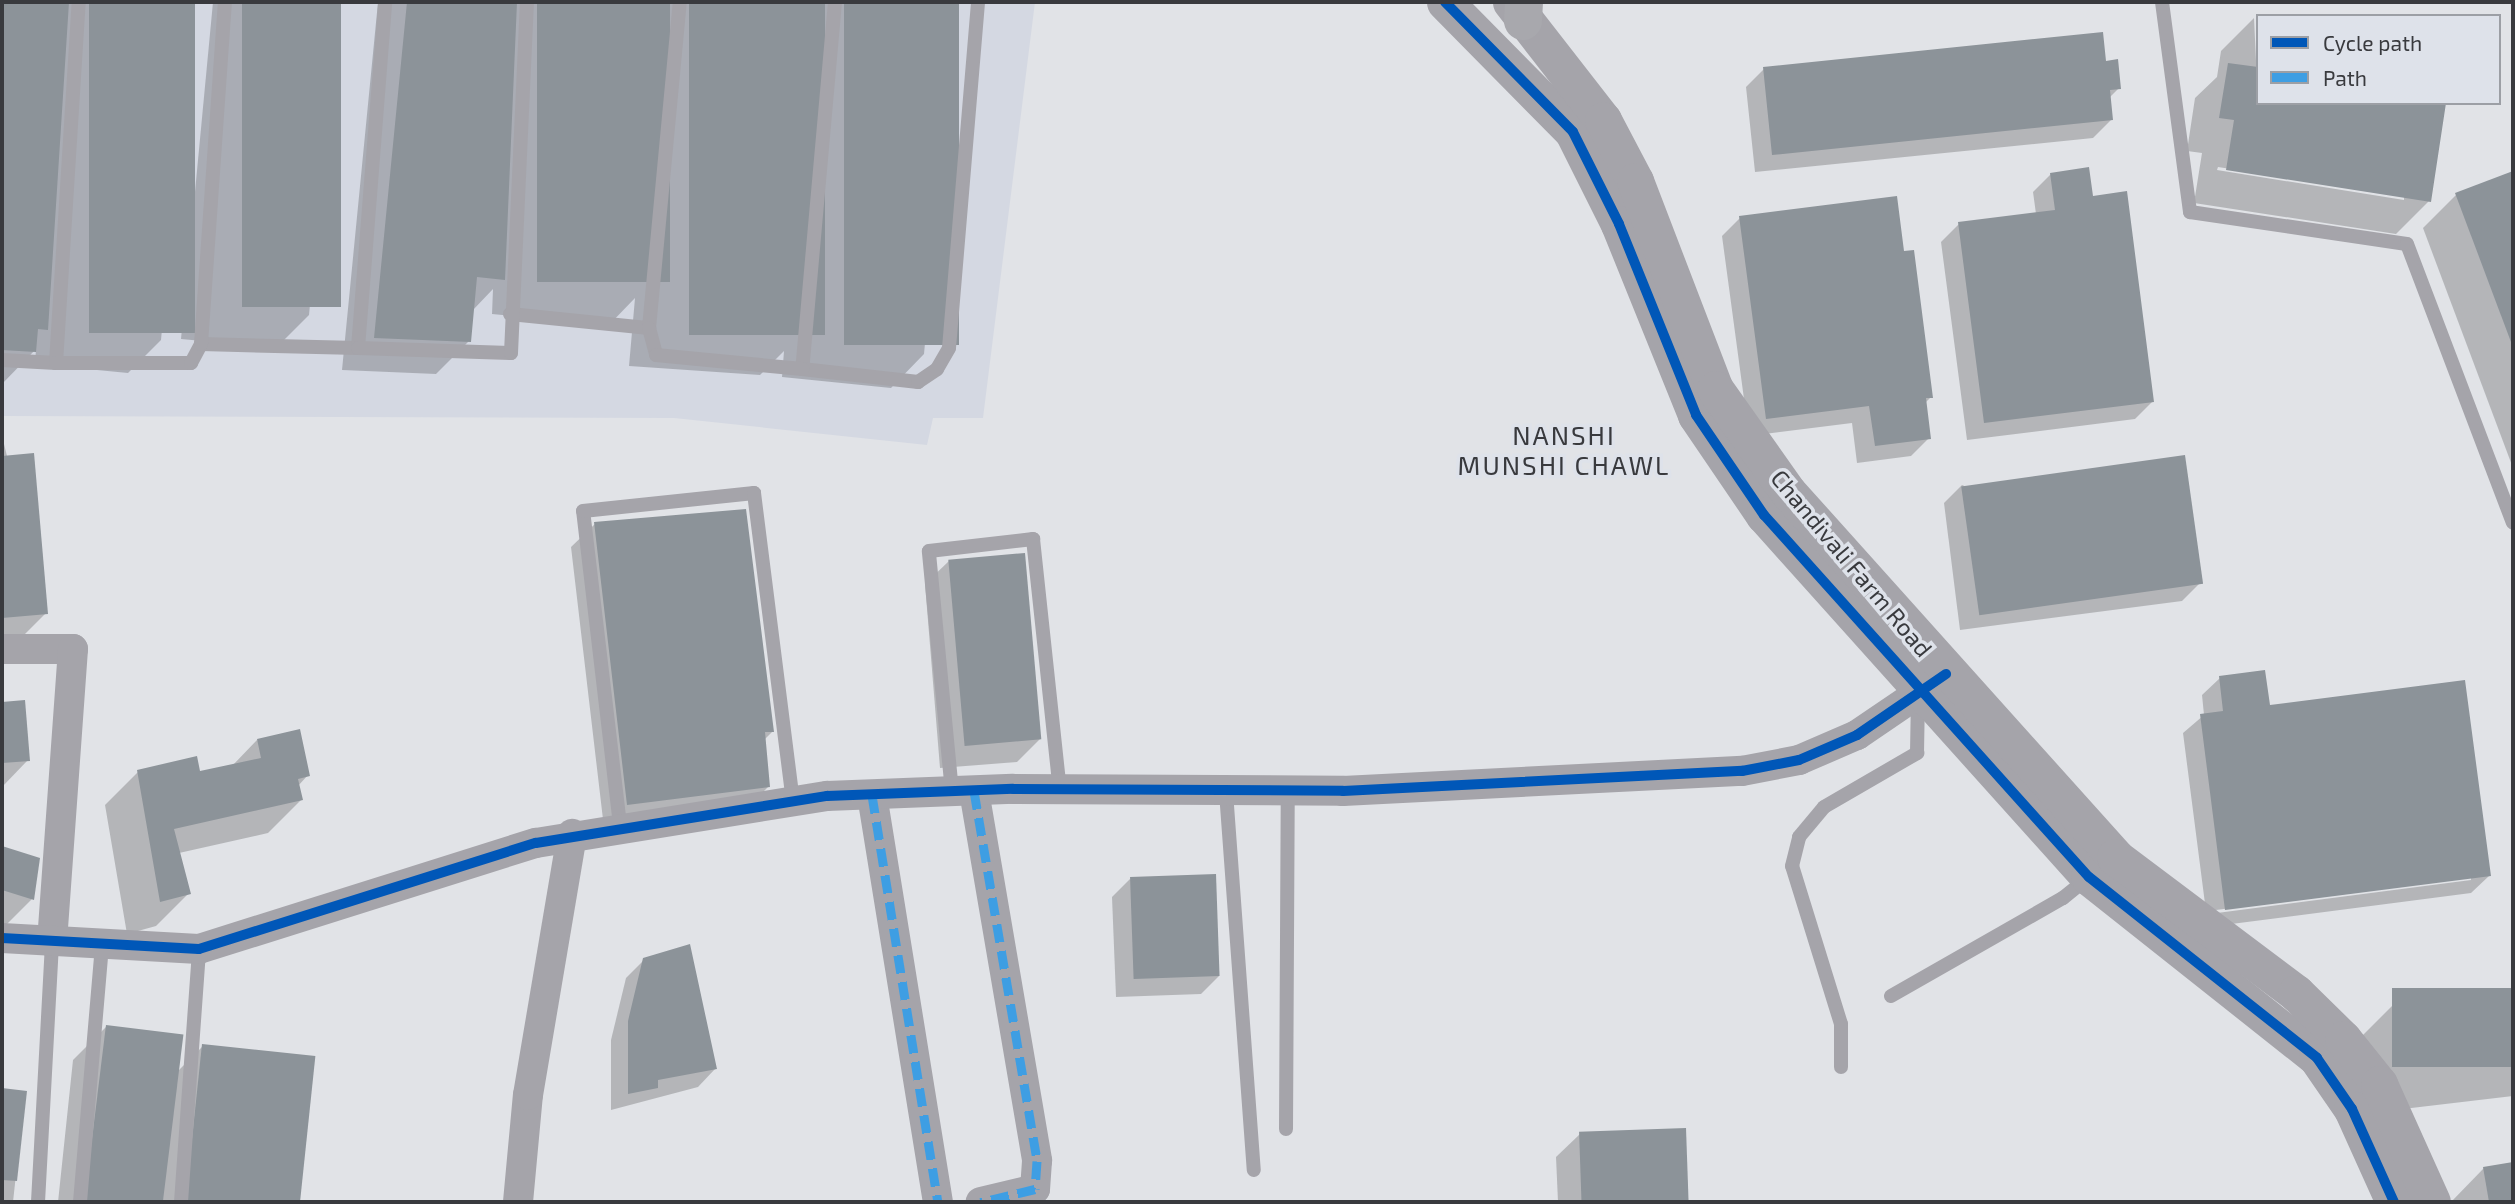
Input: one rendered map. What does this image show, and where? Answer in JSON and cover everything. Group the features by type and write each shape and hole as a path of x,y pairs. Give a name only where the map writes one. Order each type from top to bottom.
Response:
{"street":[{"path":"1445,2 1573,132 1681,338"},
{"path":"1519,8 1603,121 1635,181 1681,338 1696,415 1764,515 1932,683 2102,867 2370,1107 2432,1202"},
{"path":"2,649 73,649 52,942"},
{"path":"2,938 200,949 572,834 793,801 963,792 1289,792 1742,771 1798,760 1857,735 1932,683"},
{"path":"963,792 1037,1161 1035,1189 981,1202"},
{"path":"872,795 938,1202"},
{"path":"518,1202 528,1096 572,834"},
{"path":"2370,1107 2394,1202"}],"lane":[{"path":"56,363 79,2"},
{"path":"2,360 56,363 191,363 201,344 225,2"},
{"path":"359,348 385,2"},
{"path":"201,344 510,354 527,2"},
{"path":"680,2 649,328 656,355 918,382 937,369 949,348 978,2"},
{"path":"802,369 835,2"},
{"path":"2162,2 2190,212 2407,244 2513,523"},
{"path":"510,314 649,328"},
{"path":"620,825 583,511 754,493 793,801"},
{"path":"963,792 929,551 1032,539 1060,791"},
{"path":"1840,1067 1841,1024 1791,866 1799,837 1824,807 1917,753 1932,683"},
{"path":"1226,792 1254,1170"},
{"path":"1286,1129 1289,792"},
{"path":"1891,996 2063,898 2102,867"},
{"path":"38,1202 52,942"},
{"path":"80,1202 102,944"},
{"path":"181,1202 200,949"}],"shaded area":[{"path":"2,2 1035,2 983,418 933,418 927,445 674,418 2,416"}],"building":[{"path":"2,2 69,2 48,330 38,329 36,352 2,350"},
{"path":"89,2 195,2 195,333 89,333"},
{"path":"242,2 341,2 341,307 242,307"},
{"path":"407,2 517,2 505,280 477,277 471,342 374,338"},
{"path":"537,2 670,2 670,282 537,282"},
{"path":"689,2 825,2 825,335 689,335"},
{"path":"844,2 959,2 959,345 844,345"},
{"path":"2103,32 2106,61 2118,59 2121,89 2110,90 2113,120 1772,155 1763,67"},
{"path":"2228,63 2256,67 2256,105 2446,105 2431,202 2226,170 2234,120 2219,118"},
{"path":"2089,167 2093,196 2127,191 2154,402 1984,423 1958,222 2055,210 2050,173"},
{"path":"2513,171 2513,341 2511,342 2455,193"},
{"path":"1897,196 1904,251 1914,250 1933,398 1926,398 1931,439 1875,446 1869,406 1766,419 1739,216"},
{"path":"34,453 48,614 2,618 2,456"},
{"path":"2185,455 2203,584 1979,615 1961,486"},
{"path":"746,509 774,732 765,732 770,787 627,805 594,522"},
{"path":"1025,553 1041,739 965,746 948,560"},
{"path":"2265,670 2270,705 2465,680 2491,876 2225,910 2200,714 2223,711 2219,676"},
{"path":"25,700 30,761 2,763 2,702"},
{"path":"300,729 310,776 298,779 303,800 174,829 191,894 160,902 137,770 197,756 200,771 261,758 257,739"},
{"path":"2,846 40,858 34,900 2,890"},
{"path":"1216,874 1220,976 1134,979 1130,877"},
{"path":"690,944 717,1069 658,1080 658,1088 628,1094 628,1021 643,958"},
{"path":"2392,988 2513,988 2513,1067 2392,1067"},
{"path":"106,1025 183,1035 163,1202 84,1202"},
{"path":"202,1044 315,1056 300,1202 185,1201"},
{"path":"2,1088 27,1091 17,1181 2,1180"},
{"path":"1686,1128 1689,1202 1582,1202 1579,1132"},
{"path":"2513,1162 2513,1202 2489,1202 2483,1167"}],"marked path":[{"path":"974,791 1037,1161 1035,1189 981,1202"},
{"path":"872,795 938,1202"}],"cycle path":[{"path":"1445,2 1573,132 1619,224 1696,415 1764,515 2089,877 2317,1058 2352,1109 2394,1202"},
{"path":"2,938 199,949 536,843 827,796 1013,789 1343,791 1742,771 1799,760 1857,735 1946,674"}],"district":[{"name":"NANSHI MUNSHI CHAWL","path":"1564,450"}]}
